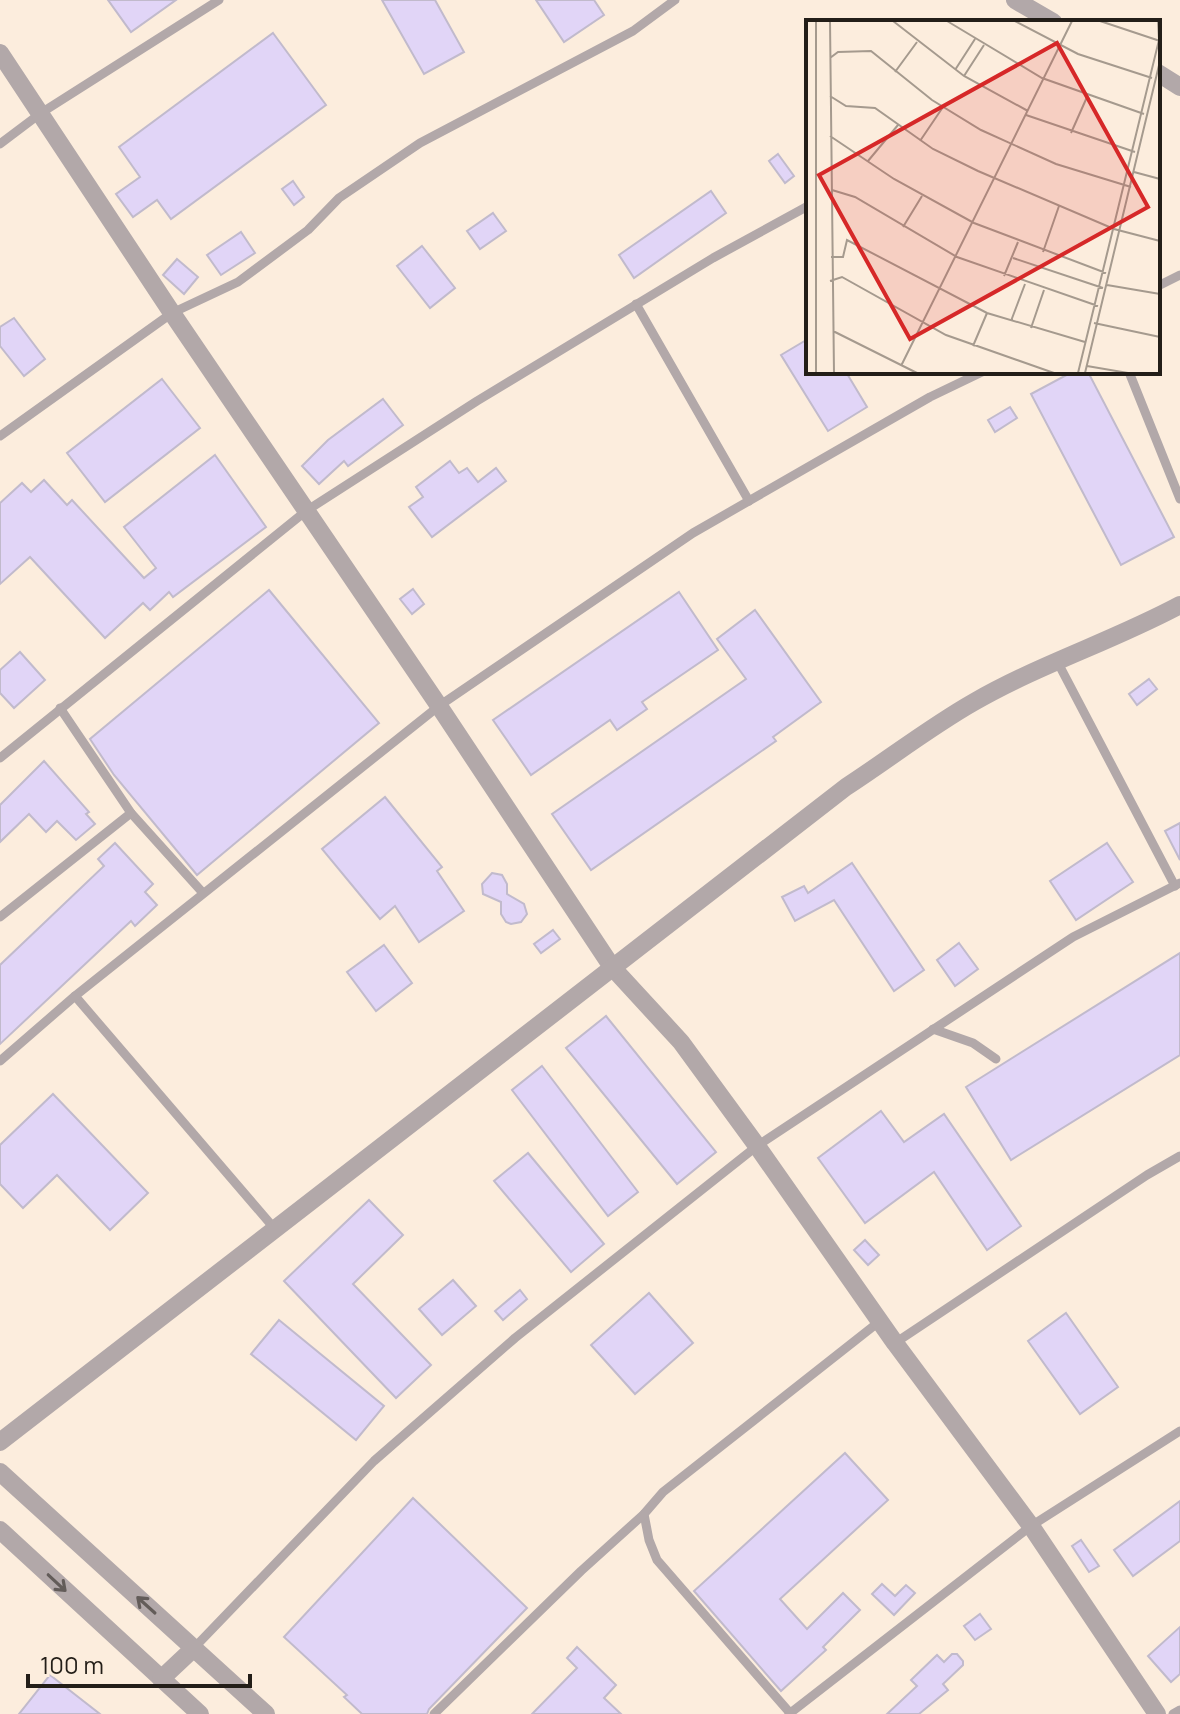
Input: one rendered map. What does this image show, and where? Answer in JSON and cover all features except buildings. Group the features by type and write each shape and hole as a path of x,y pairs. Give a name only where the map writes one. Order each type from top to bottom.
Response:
{"street":[{"path":"1015,0 1050,20"},
{"path":"0,53 612,967 681,1042 757,1146 895,1343 1031,1526 1157,1714"},
{"path":"1160,74 1180,87"},
{"path":"0,1442 846,787 974,702 1057,661 1144,625 1180,605"},
{"path":"0,1472 266,1714"},
{"path":"0,1530 200,1714"},
{"path":"161,1679 194,1648"}],"lane":[{"path":"0,144 41,113 219,0"},
{"path":"0,436 172,313 238,282 308,230 339,198 420,143 633,31 675,0"},
{"path":"0,758 306,511 636,304 806,207"},
{"path":"1160,285 1180,275"},
{"path":"636,304 749,501"},
{"path":"0,1061 75,996 439,706 693,533 930,397 978,374"},
{"path":"1130,374 1180,499"},
{"path":"194,1648 374,1461 538,1319 757,1146 1073,937 1178,884 1057,661"},
{"path":"60,708 131,813 203,893"},
{"path":"0,917 131,813"},
{"path":"75,996 274,1228"},
{"path":"933,1029 973,1043 996,1059"},
{"path":"895,1343 1180,1156"},
{"path":"434,1714 644,1514 663,1492 880,1321"},
{"path":"644,1514 657,1560 789,1714 1031,1526 1180,1431"},
{"path":"1173,1714 1180,1710"}]}
